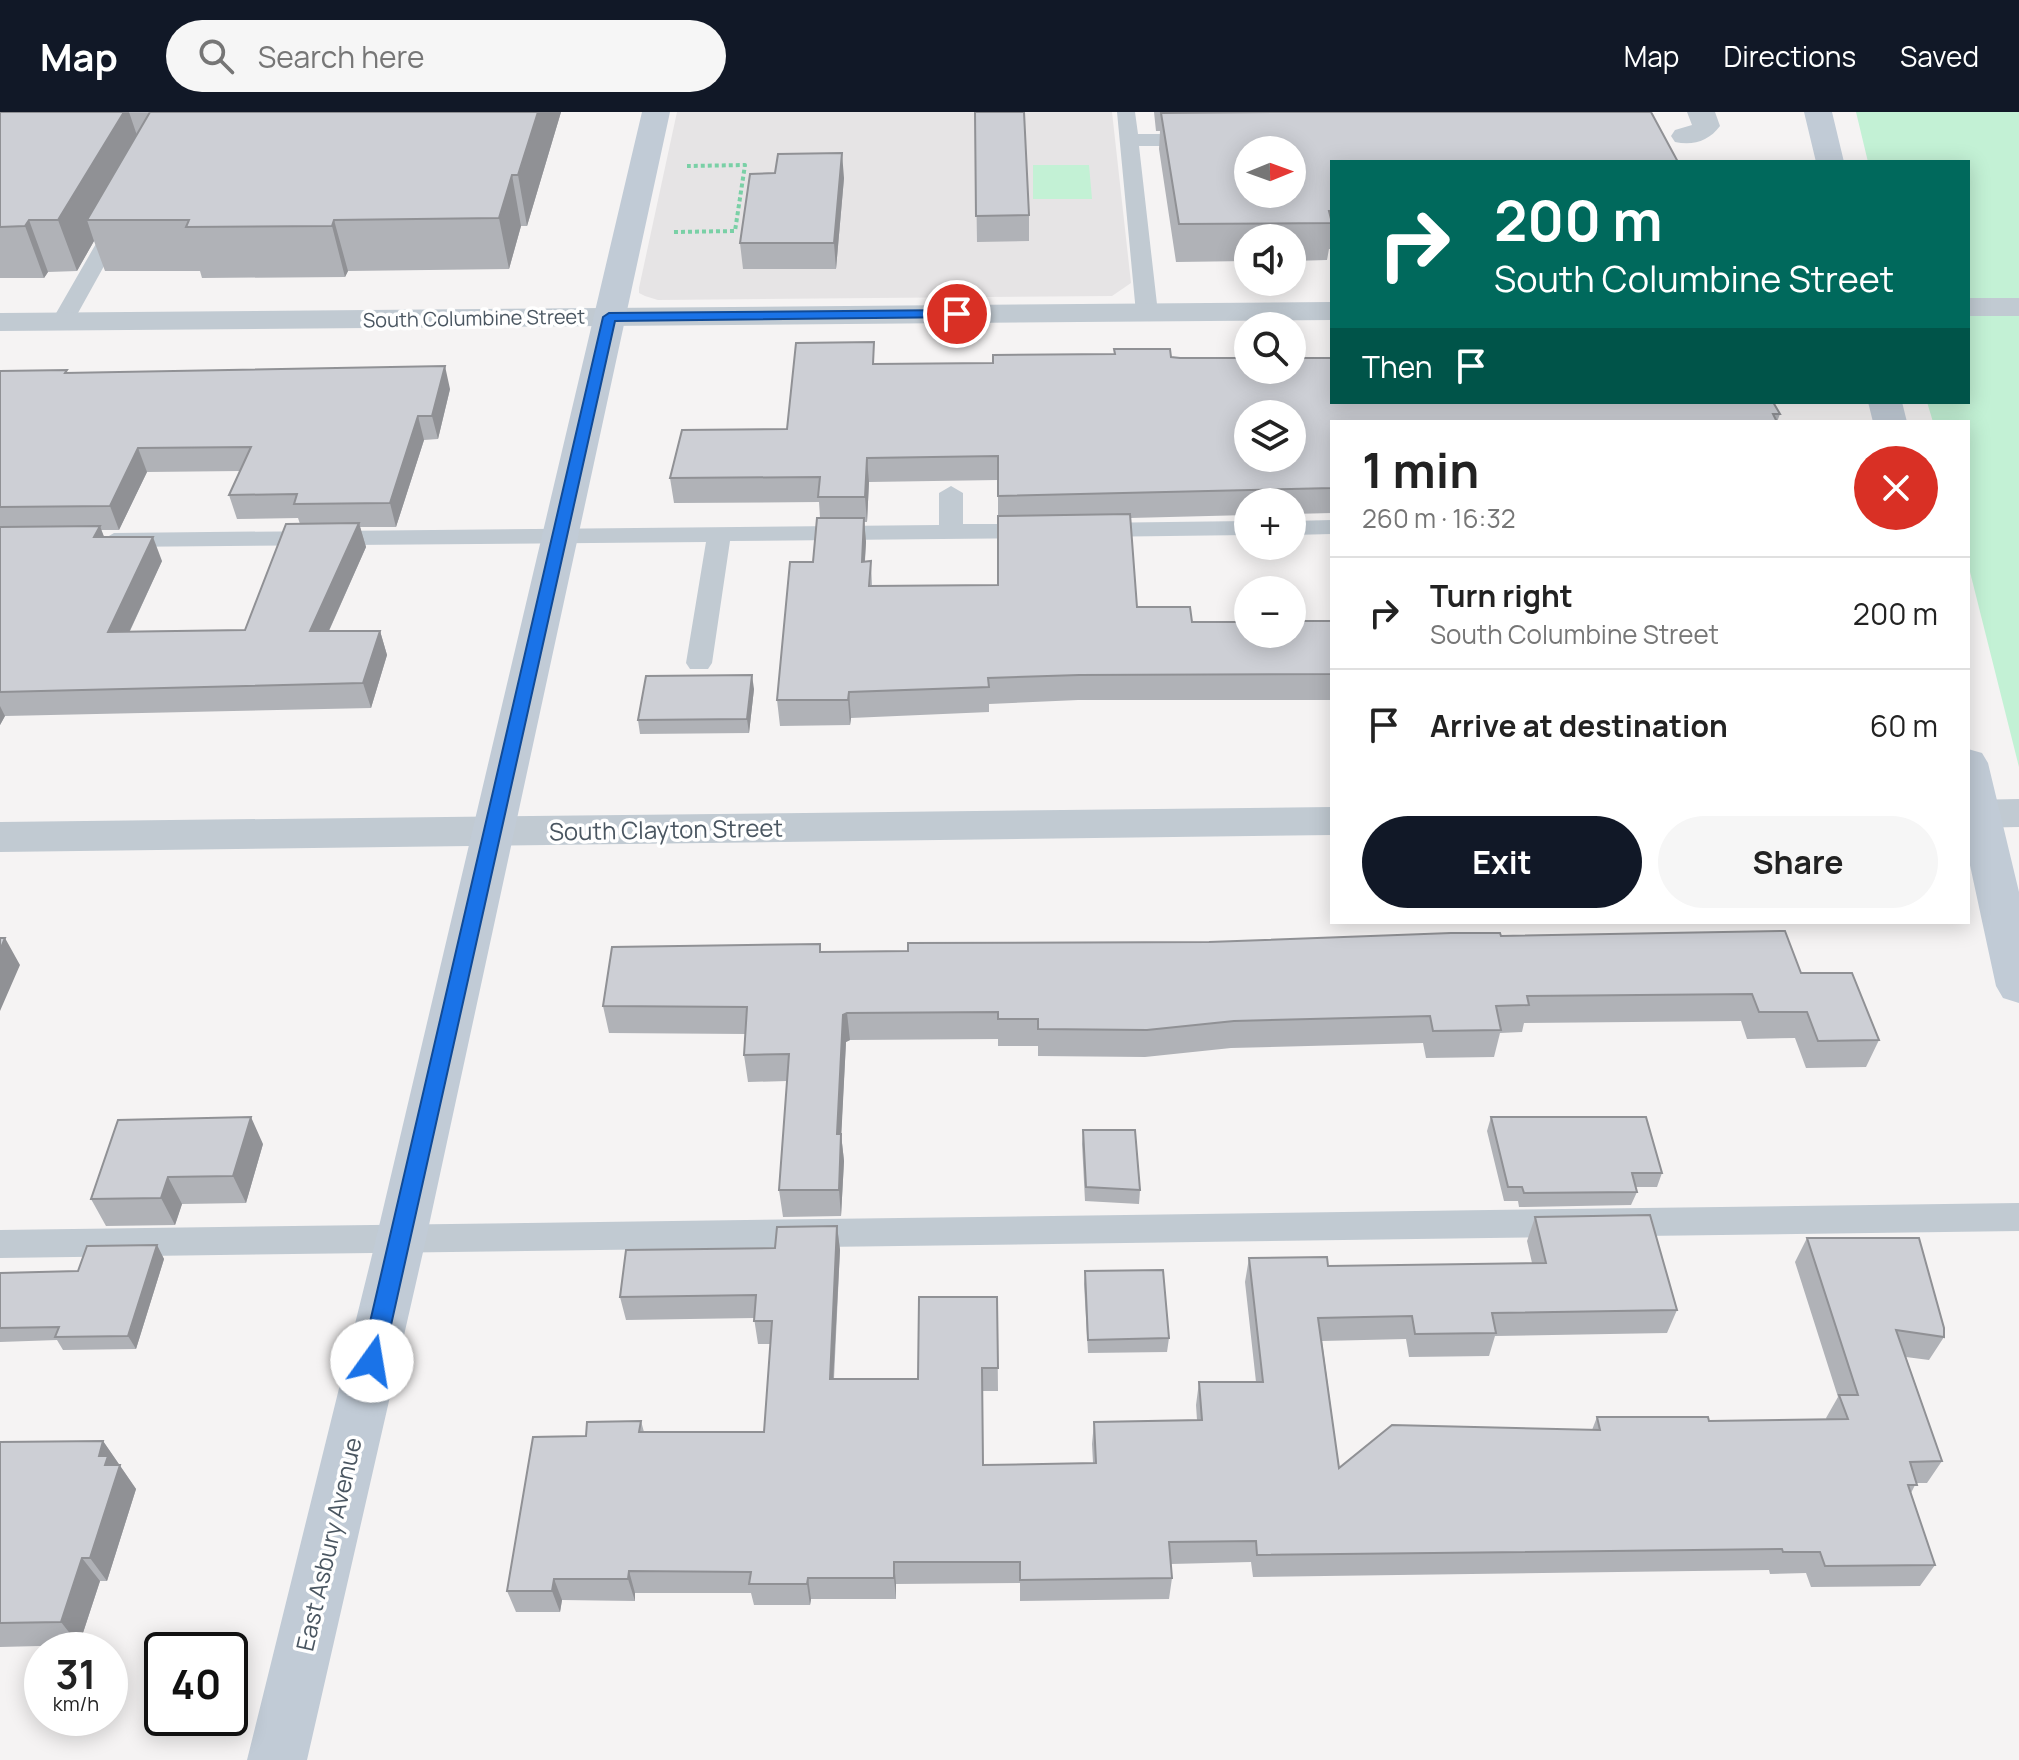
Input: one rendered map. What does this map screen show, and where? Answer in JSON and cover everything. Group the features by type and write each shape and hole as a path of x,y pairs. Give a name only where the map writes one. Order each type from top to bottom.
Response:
{"street":[{"name":"East Asbury Avenue","path":"277,1760 401,1239 656,112"},
{"path":"1674,137 1699,133 1706,126 1701,112"},
{"path":"1818,112 1830,160"},
{"path":"1970,307 2019,307"},
{"name":"South Columbine Street","path":"0,322 1330,311"},
{"path":"1970,768 1989,813 2019,986"},
{"name":"South Clayton Street","path":"0,837 1330,821"}],"lane":[{"path":"1126,112 1147,313"},
{"path":"1129,140 1224,140"},
{"path":"62,322 132,199"},
{"path":"951,493 951,532"},
{"path":"1306,528 1330,527"},
{"path":"95,540 1234,528"},
{"path":"699,663 719,534"},
{"path":"0,1244 2019,1217"}],"path":[{"path":"667,233 735,231 745,165 673,166"}],"shaded area":[{"path":"677,112 1112,112 1131,283 1112,296 658,300 645,296 639,293 639,288"}],"green space":[{"path":"1856,112 2019,112 2019,767 1970,572 1970,420 1932,420 1928,404 1970,404 1970,160 1868,160"},
{"path":"1033,165 1089,165 1092,199 1033,199"}],"building":[{"path":"0,112 124,112 58,220 29,220 25,226 0,227"},
{"path":"150,112 538,112 518,175 512,175 499,218 334,220 332,226 186,227 189,220 87,220"},
{"path":"975,112 1024,112 1029,215 976,216"},
{"path":"1651,112 1677,160 1330,160 1330,223 1179,224 1161,113"},
{"path":"842,153 834,243 740,243 750,174 775,173 778,154"},
{"path":"874,342 873,364 993,363 993,355 1115,354 1114,349 1170,349 1171,357 1234,358 1234,384 1306,384 1306,358 1330,358 1330,404 1774,404 1780,414 1773,414 1776,420 1330,420 1330,488 998,496 998,456 867,458 865,497 818,497 820,477 670,478 682,430 787,429 796,343"},
{"path":"445,366 432,416 418,416 390,503 294,504 297,494 229,495 251,447 138,448 110,506 0,507 0,371 67,370 65,373"},
{"path":"1130,514 1137,607 1190,607 1192,622 1234,622 1234,648 1306,648 1306,621 1330,621 1330,674 988,678 989,687 849,692 848,700 777,700 790,562 813,562 817,518 864,518 862,562 871,561 869,586 998,585 998,516"},
{"path":"359,523 310,631 380,631 363,683 0,692 0,527 100,526 94,537 153,537 108,632 245,630 286,524"},
{"path":"752,675 747,719 638,720 646,676"},
{"path":"1785,931 1801,973 1852,973 1879,1040 1818,1041 1807,1012 1759,1012 1752,994 1527,996 1529,1005 1496,1006 1501,1030 1433,1031 1430,1016 1234,1021 1147,1030 1038,1029 1038,1019 998,1019 998,1012 847,1013 843,1015 837,1134 841,1134 839,1190 779,1190 789,1054 744,1055 747,1007 603,1006 612,947 820,944 820,952 908,951 908,943 1209,942 1451,933 1500,933 1501,936"},
{"path":"251,1117 233,1176 168,1177 161,1198 91,1199 118,1120"},
{"path":"1491,1117 1646,1117 1662,1173 1632,1173 1637,1192 1524,1193 1522,1187 1508,1187"},
{"path":"1083,1130 1135,1130 1140,1190 1086,1187"},
{"path":"1650,1215 1677,1310 1492,1313 1496,1333 1415,1334 1412,1316 1318,1318 1339,1468 1392,1425 1600,1430 1597,1417 1708,1417 1709,1421 1848,1419 1839,1395 1858,1395 1807,1238 1919,1238 1944,1337 1896,1330 1942,1461 1910,1462 1917,1485 1908,1485 1935,1565 1825,1566 1820,1552 1783,1552 1782,1549 1257,1555 1256,1541 1169,1542 1172,1578 1020,1580 1020,1562 894,1562 894,1578 808,1578 807,1584 749,1584 751,1572 629,1571 628,1579 554,1579 552,1591 507,1591 533,1437 586,1436 587,1422 641,1421 639,1432 764,1432 772,1321 754,1321 756,1295 620,1297 626,1250 775,1248 777,1227 837,1226 830,1379 918,1379 919,1297 997,1297 998,1368 982,1368 983,1465 1096,1463 1094,1422 1202,1420 1199,1382 1263,1382 1249,1258 1327,1257 1328,1266 1546,1263 1535,1217"},
{"path":"157,1245 128,1336 55,1337 59,1327 0,1328 0,1273 78,1271 87,1246"},
{"path":"1163,1270 1169,1338 1088,1340 1085,1271"},
{"path":"103,1441 99,1456 108,1456 105,1465 120,1465 90,1558 82,1558 61,1622 0,1623 0,1442"}],"route":[{"path":"372,1361 609,317 957,314"}]}
